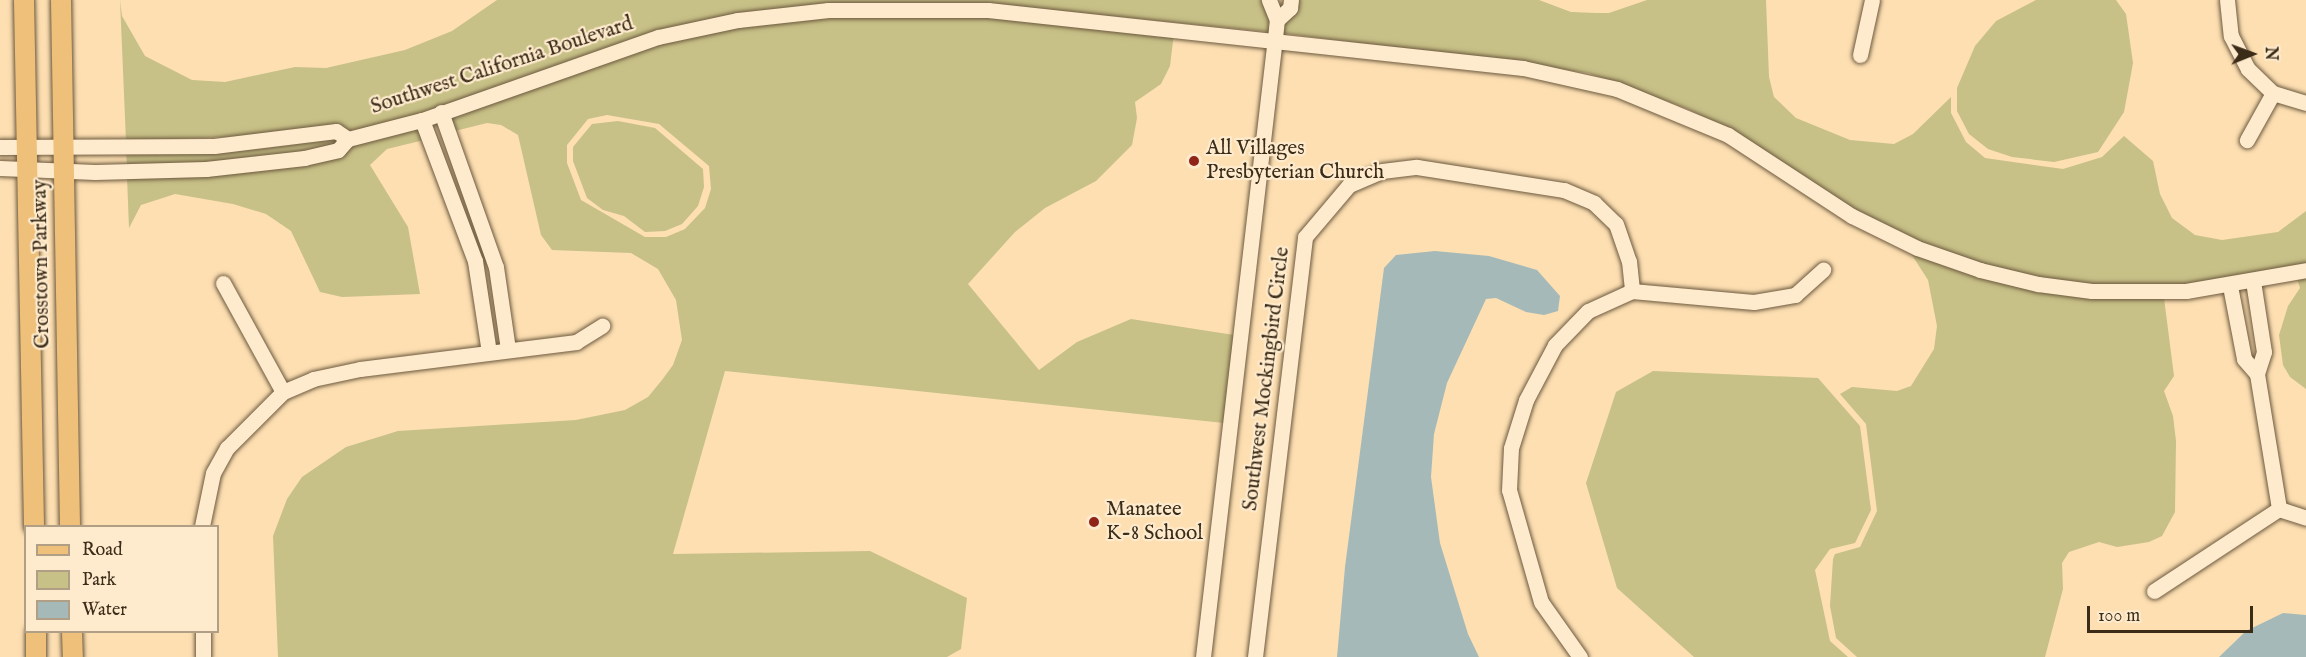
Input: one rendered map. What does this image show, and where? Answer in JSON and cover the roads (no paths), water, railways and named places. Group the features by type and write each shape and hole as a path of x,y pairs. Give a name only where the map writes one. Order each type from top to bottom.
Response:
{"main road":[{"name":"Crosstown Parkway","path":"24,0 34,525"},
{"name":"Crosstown Parkway","path":"61,0 70,525"},
{"path":"36,633 36,657"},
{"path":"72,633 73,657"}],"street":[{"path":"1203,657 1277,20 1269,0"},
{"path":"1277,20 1290,8 1291,0"},
{"path":"1860,55 1872,0"},
{"path":"2227,0 2231,36 2248,69 2273,93 2306,102"},
{"name":"Southwest California Boulevard","path":"0,168 64,171 206,169 254,164 338,150 348,139 422,120 658,37 738,20 828,10 988,10 1275,38 1523,68 1617,89 1728,135 1852,216 1917,248 1980,270 2038,284 2092,291 2150,292 2230,286 2306,270"},
{"path":"2247,141 2273,93"},
{"path":"441,112 496,267 508,349"},
{"path":"422,120 475,261 489,352"},
{"name":"Southwest California Boulevard","path":"0,147 214,146 336,131 348,139"},
{"name":"Southwest Mockingbird Circle","path":"1256,657 1305,237 1350,185 1382,171 1417,167 1564,190 1594,202 1616,224 1629,261 1632,291"},
{"path":"1580,657 1569,646 1541,602 1509,490 1511,448 1526,400 1555,345 1588,311 1632,291 1754,302 1795,295 1823,270"},
{"path":"2253,281 2264,352 2258,374 2279,509"},
{"path":"223,283 284,392"},
{"path":"2230,286 2244,359 2258,374"},
{"path":"202,525 213,474 227,448 284,392 313,379 360,369 576,342 602,326"},
{"path":"2279,509 2306,518"},
{"path":"2154,591 2279,509"},
{"path":"203,633 203,657"}],"water":[{"path":"1435,251 1489,256 1537,270 1560,296 1558,311 1544,315 1526,312 1496,298 1486,299 1447,383 1434,434 1431,477 1440,543 1468,634 1479,657 1337,657 1345,567 1384,268 1396,255"},
{"path":"2283,613 2306,615 2306,657 2219,657 2246,631"}],"place":[{"name":"All Villages Presbyterian Church","path":"1194,161"},
{"name":"Manatee K-8 School","path":"1094,522"}]}
